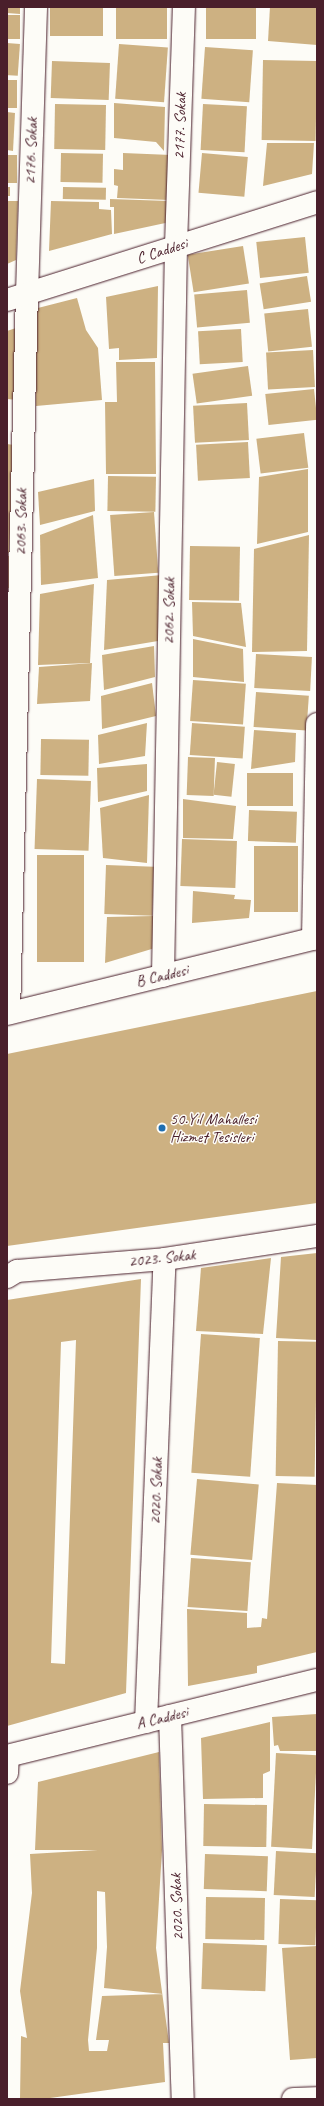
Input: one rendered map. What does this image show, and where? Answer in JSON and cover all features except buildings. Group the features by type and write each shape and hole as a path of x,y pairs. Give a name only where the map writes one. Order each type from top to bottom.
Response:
{"street":[{"name":"2176. Sokak","path":"17,297 36,7"},
{"name":"2177. Sokak","path":"176,246 184,7"},
{"name":"C Caddesi","path":"17,297 317,202"},
{"name":"2062. Sokak","path":"163,976 176,246"},
{"name":"2063. Sokak","path":"8,1013 17,297"},
{"path":"315,939 317,724"},
{"name":"B Caddesi","path":"8,1013 315,939"},
{"name":"2023. Sokak","path":"7,1277 17,1271 165,1259 317,1236"},
{"name":"2020. Sokak","path":"146,1722 165,1259"},
{"name":"A Caddesi","path":"7,1762 146,1722 317,1680"},
{"name":"2020. Sokak","path":"170,1716 184,2099"},
{"path":"293,2099 317,2098"}],"place":[{"name":"50.Yıl Mahallesi Hizmet Tesisleri","path":"162,1128"}]}
